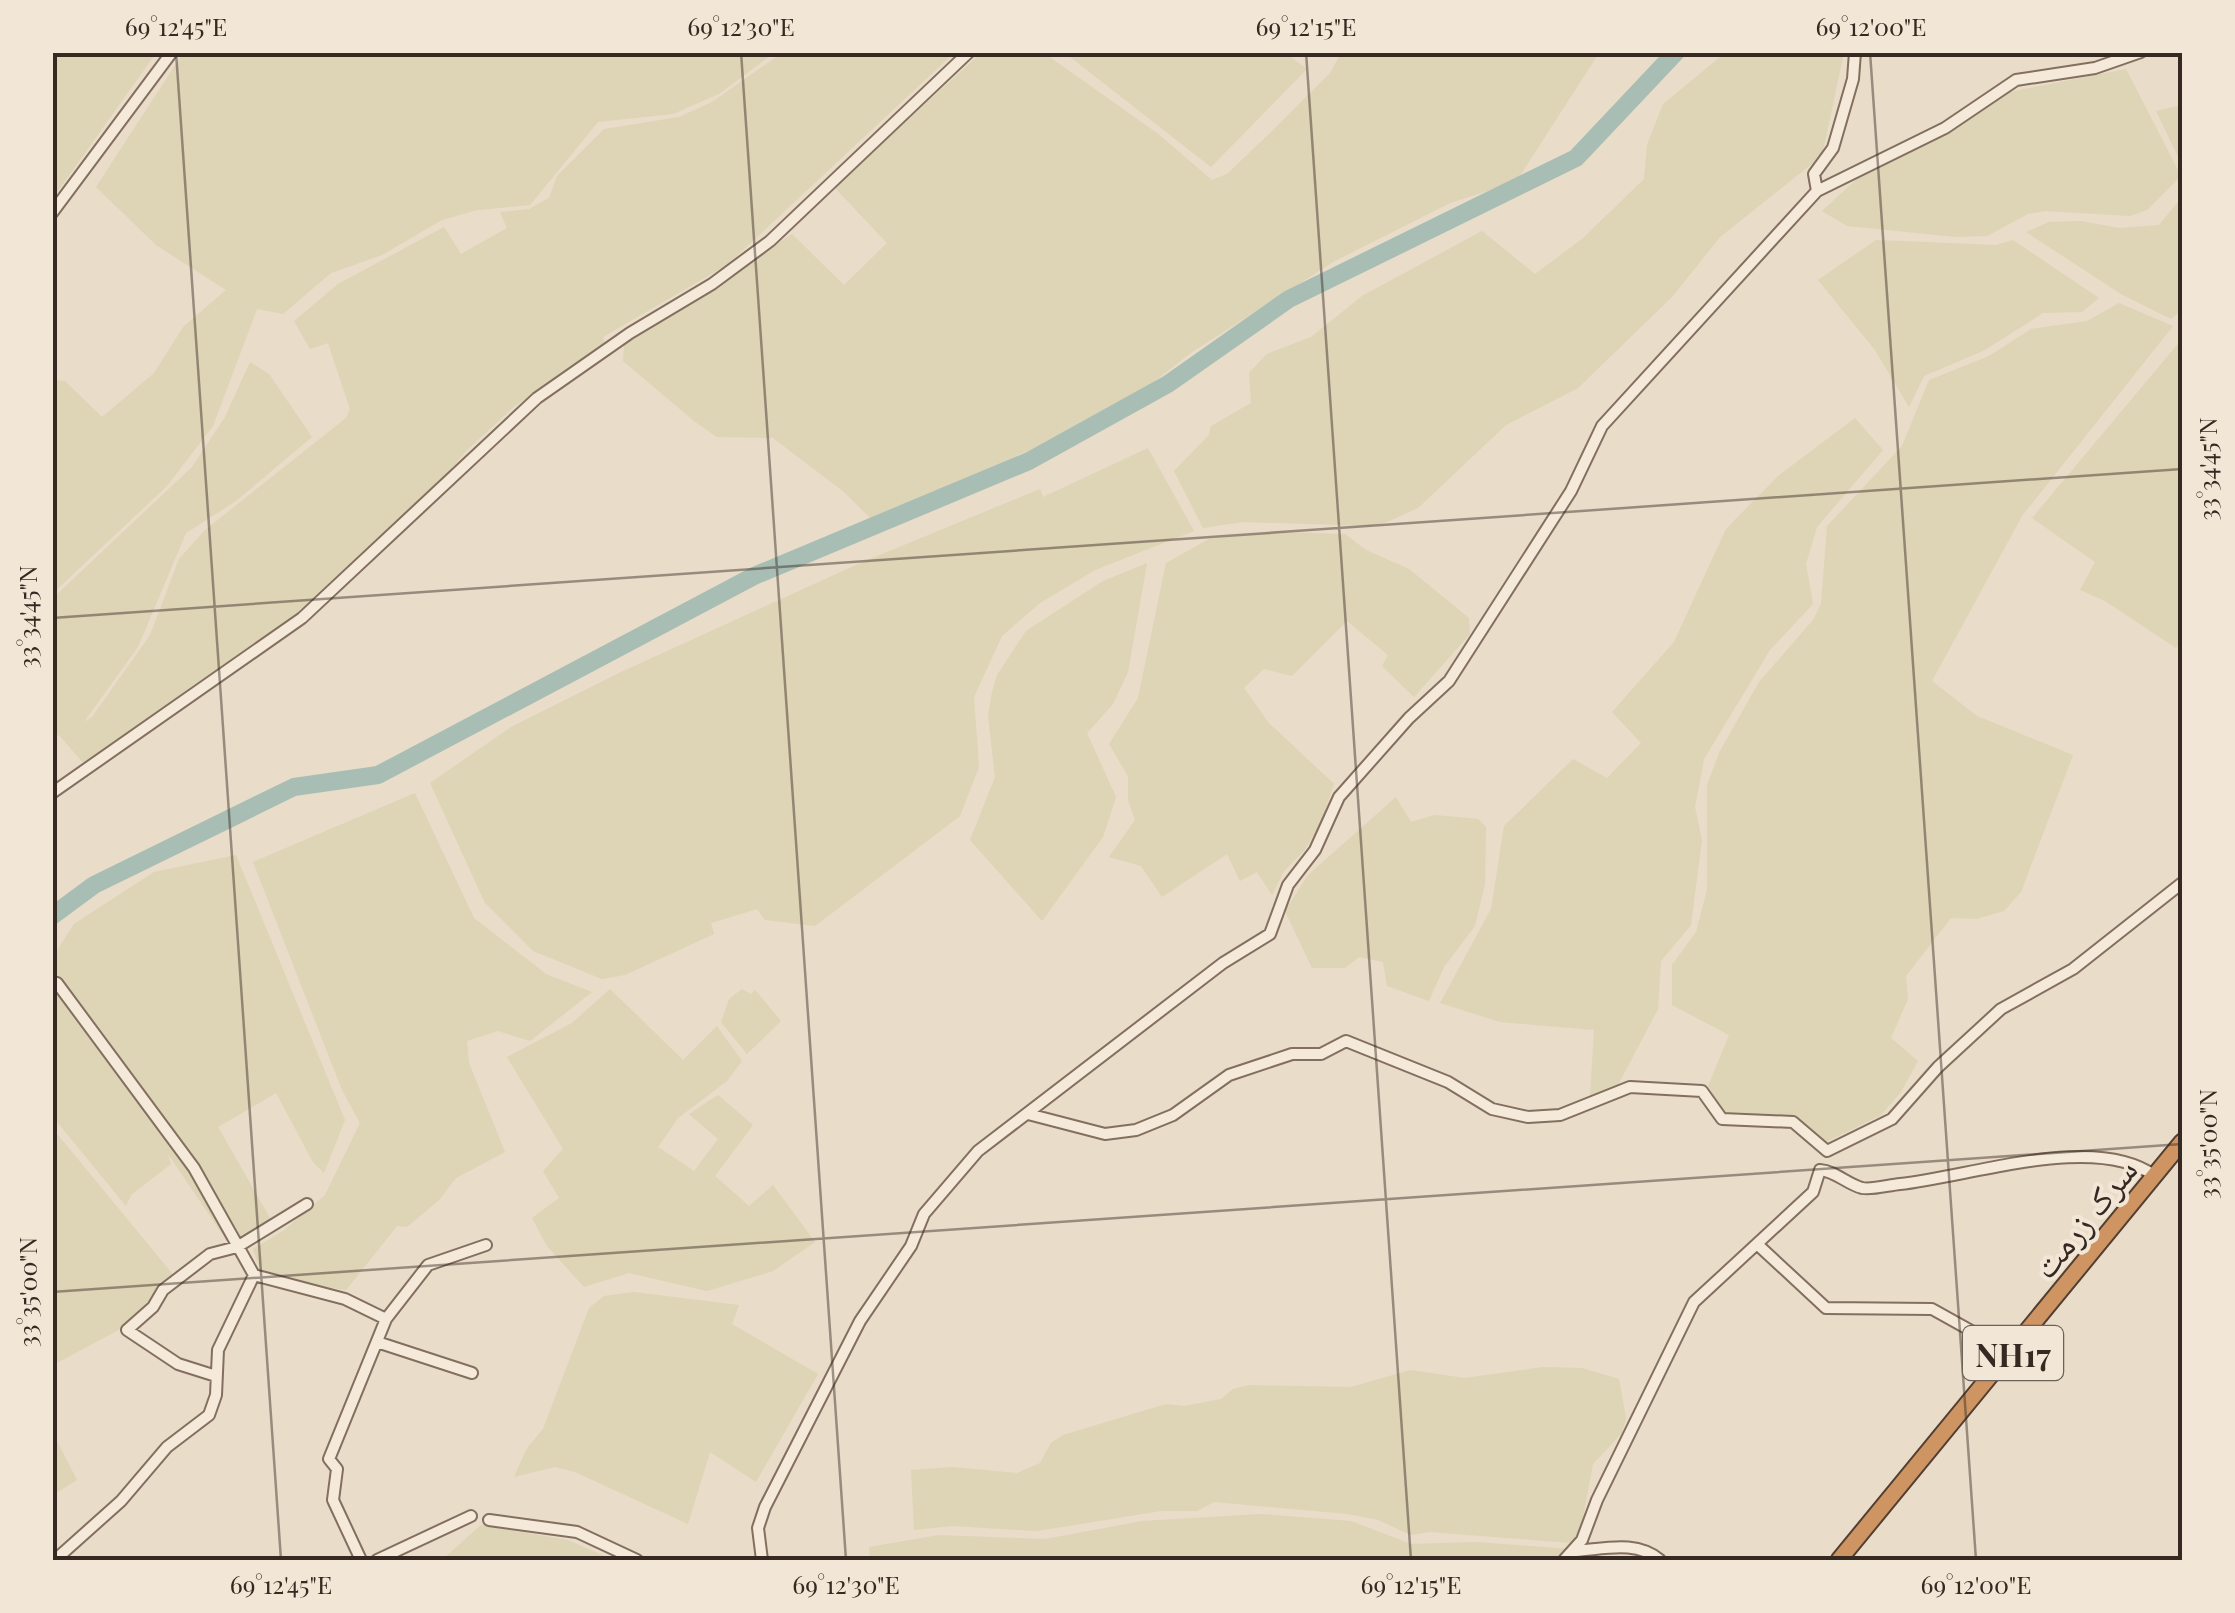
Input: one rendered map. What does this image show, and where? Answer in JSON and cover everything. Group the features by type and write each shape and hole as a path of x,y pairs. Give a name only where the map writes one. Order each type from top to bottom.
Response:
{"highway":[{"name":"سرک زرمت","path":"1840,1560 2182,1142"}],"street":[{"path":"52,213 172,52"},
{"path":"52,793 302,618 537,398 630,333 712,284 770,240 969,52"},
{"path":"762,1560 758,1528 765,1507 860,1321 911,1246 924,1214 978,1151 1223,963 1270,934 1288,886 1315,850 1339,797 1409,718 1449,681 1572,492 1602,426 1816,183 1834,148 1853,79 1855,52"},
{"path":"1816,183 1944,128 2016,80 2094,68 2141,52"},
{"path":"1827,1151 1892,1119 1938,1067 2001,1009 2073,968 2182,883"},
{"path":"57,983 194,1168 254,1275 345,1299 386,1319"},
{"path":"1028,1114 1104,1134 1136,1130 1173,1116 1229,1076 1292,1054 1321,1054 1346,1041 1448,1082 1492,1109 1528,1117 1560,1115 1630,1087 1702,1091 1722,1119 1793,1122 1827,1151"},
{"path":"1564,1560 1579,1546 1596,1500 1694,1302 1813,1192 1827,1151"},
{"path":"1824,1169 1862,1188 1940,1179 2014,1160 2116,1159 2155,1176"},
{"path":"216,1376 178,1364 127,1330 154,1307 163,1290 210,1254 237,1247 307,1204"},
{"path":"361,1560 333,1500 337,1469 329,1459 386,1319 428,1265 486,1244"},
{"path":"1758,1245 1826,1308 1932,1309 2012,1353"},
{"path":"55,1560 121,1501 166,1446 209,1415 216,1395 218,1350 254,1275"},
{"path":"377,1342 472,1374"},
{"path":"376,1560 471,1516"},
{"path":"488,1520 577,1532 637,1560"},
{"path":"1579,1546 1631,1547 1649,1551 1660,1560"}],"shaded area":[{"path":"183,52 774,53 719,94 673,114 598,122 530,205 477,210 442,220 382,255 331,273 283,314 257,309 213,426 167,486 53,593 53,380 65,381 102,417 154,373 183,327 226,290 156,245 96,187"},
{"path":"1835,52 1843,57 1823,151 1720,237 1672,297 1578,388 1506,425 1418,508 1387,522 1371,526 1242,522 1203,528 1174,471 1209,435 1211,426 1251,403 1249,373 1267,354 1311,337 1362,296 1482,231 1535,274 1582,239 1644,179 1647,145 1663,104 1725,53"},
{"path":"52,53 156,53 53,198"},
{"path":"782,53 954,53 727,265 603,337 605,348 515,406 467,450 423,502 261,644 193,685 123,742 85,765 59,735 53,737 52,599 192,467 225,417 250,362 269,374 312,437 236,501 186,533 138,647 84,722 92,717 150,635 179,559 205,530 346,418 350,409 328,343 310,349 294,321 338,284 444,227 461,254 507,228 500,212 529,209 549,198 557,176 604,129 679,117 712,102"},
{"path":"981,53 1044,53 1157,133 1212,180 1227,174 1271,132 1330,73 1341,53 1599,53 1516,182 1450,203 1335,261 1192,352 1113,414 871,519 844,492 773,438 717,437 694,421 623,361 624,345 792,234 844,285 887,243 834,187"},
{"path":"1065,53 1285,53 1307,69 1211,167"},
{"path":"2126,69 2181,176 2147,210 2130,216 2045,211 2028,214 1987,236 1956,237 1847,226 1822,211 1858,178 1955,129 2009,92"},
{"path":"2182,105 2182,165 2156,111"},
{"path":"2182,197 2182,310 2171,319 2121,294 2026,232 2049,222 2081,221 2119,228 2159,225"},
{"path":"1876,240 1996,245 2013,240 2099,298 2082,312 2043,313 1985,350 1924,376 1909,407 1875,350 1818,280"},
{"path":"2119,303 2173,326 2022,516 1932,681 1977,716 2073,755 2021,892 2004,911 1976,919 1951,918 1906,976 1908,999 1891,1038 1918,1061 1901,1092 1881,1115 1824,1143 1796,1120 1727,1121 1708,1086 1729,1035 1672,1005 1672,965 1696,932 1707,890 1707,785 1720,751 1759,682 1813,620 1821,604 1827,526 1902,446 1929,380 1989,356 2031,329 2087,321"},
{"path":"2182,339 2182,638 2176,648 2105,601 2080,590 2095,562 2032,518"},
{"path":"1855,418 1883,450 1817,527 1806,564 1813,604 1770,650 1704,759 1695,807 1702,840 1691,925 1661,961 1658,1009 1618,1085 1590,1096 1594,1030 1500,1022 1440,1003 1491,909 1504,826 1573,759 1607,778 1641,743 1612,712 1674,642 1726,529 1778,476"},
{"path":"1148,448 1194,531 1095,570 1040,603 1002,636 974,697 979,767 960,816 815,926 765,920 757,909 711,923 714,934 625,975 602,979 533,951 485,903 430,783 511,727 858,564 1040,489 1043,497"},
{"path":"1276,532 1345,534 1366,550 1409,569 1469,618 1470,634 1414,697 1382,666 1388,655 1347,621 1292,676 1264,669 1244,688 1268,722 1334,784 1321,823 1304,851 1284,871 1272,895 1257,872 1240,881 1227,854 1162,897 1141,866 1109,857 1135,820 1128,800 1128,776 1109,744 1138,698 1166,563 1209,539"},
{"path":"1147,563 1128,672 1113,704 1087,733 1116,797 1103,837 1042,921 970,840 995,777 988,716 992,692 997,675 1026,631 1103,581"},
{"path":"415,793 474,918 546,974 592,992 530,1041 498,1031 467,1041 469,1063 505,1152 456,1178 439,1200 407,1227 397,1226 346,1290 292,1282 260,1269 253,1249 283,1231 325,1195 360,1123 342,1090 253,862"},
{"path":"1396,797 1411,822 1435,815 1478,819 1486,827 1485,884 1475,926 1444,967 1429,1001 1387,986 1383,962 1359,957 1345,968 1312,968 1285,911 1308,875"},
{"path":"236,855 345,1120 324,1173 313,1162 276,1093 218,1127 274,1225 231,1247 168,1154 171,1164 131,1195 126,1206 53,1117 52,958 74,924 154,872"},
{"path":"610,989 683,1060 717,1026 742,1061 727,1081 678,1118 658,1147 694,1171 718,1139 689,1114 718,1095 753,1125 715,1176 749,1206 773,1185 815,1242 773,1271 707,1291 629,1273 584,1287 547,1246 532,1218 559,1198 543,1171 563,1149 507,1057 572,1023"},
{"path":"742,989 751,994 755,990 781,1021 747,1054 721,1022 729,999"},
{"path":"53,1129 175,1277 124,1327 53,1365"},
{"path":"634,1292 739,1305 732,1324 818,1374 756,1482 710,1452 688,1524 575,1472 555,1467 514,1477 527,1448 543,1429 589,1308 604,1296"},
{"path":"1543,1367 1582,1368 1619,1379 1626,1418 1622,1433 1593,1464 1579,1539 1571,1543 1430,1532 1411,1535 1378,1520 1348,1514 1214,1502 1197,1511 1161,1511 1037,1531 952,1526 914,1530 911,1470 952,1467 1017,1473 1040,1463 1051,1443 1063,1435 1166,1404 1184,1406 1221,1399 1233,1389 1249,1385 1351,1387 1410,1370 1465,1378"},
{"path":"52,1431 77,1480 53,1495 52,1495"},
{"path":"1261,1514 1351,1521 1411,1544 1477,1542 1569,1549 1553,1560 870,1560 869,1547 939,1535 1045,1539 1142,1521"},
{"path":"481,1525 568,1540 613,1560 442,1560"}],"waterway":[{"path":"52,916 94,885 294,787 378,775 754,576 1029,461 1168,384 1289,299 1576,158 1676,52"}]}
